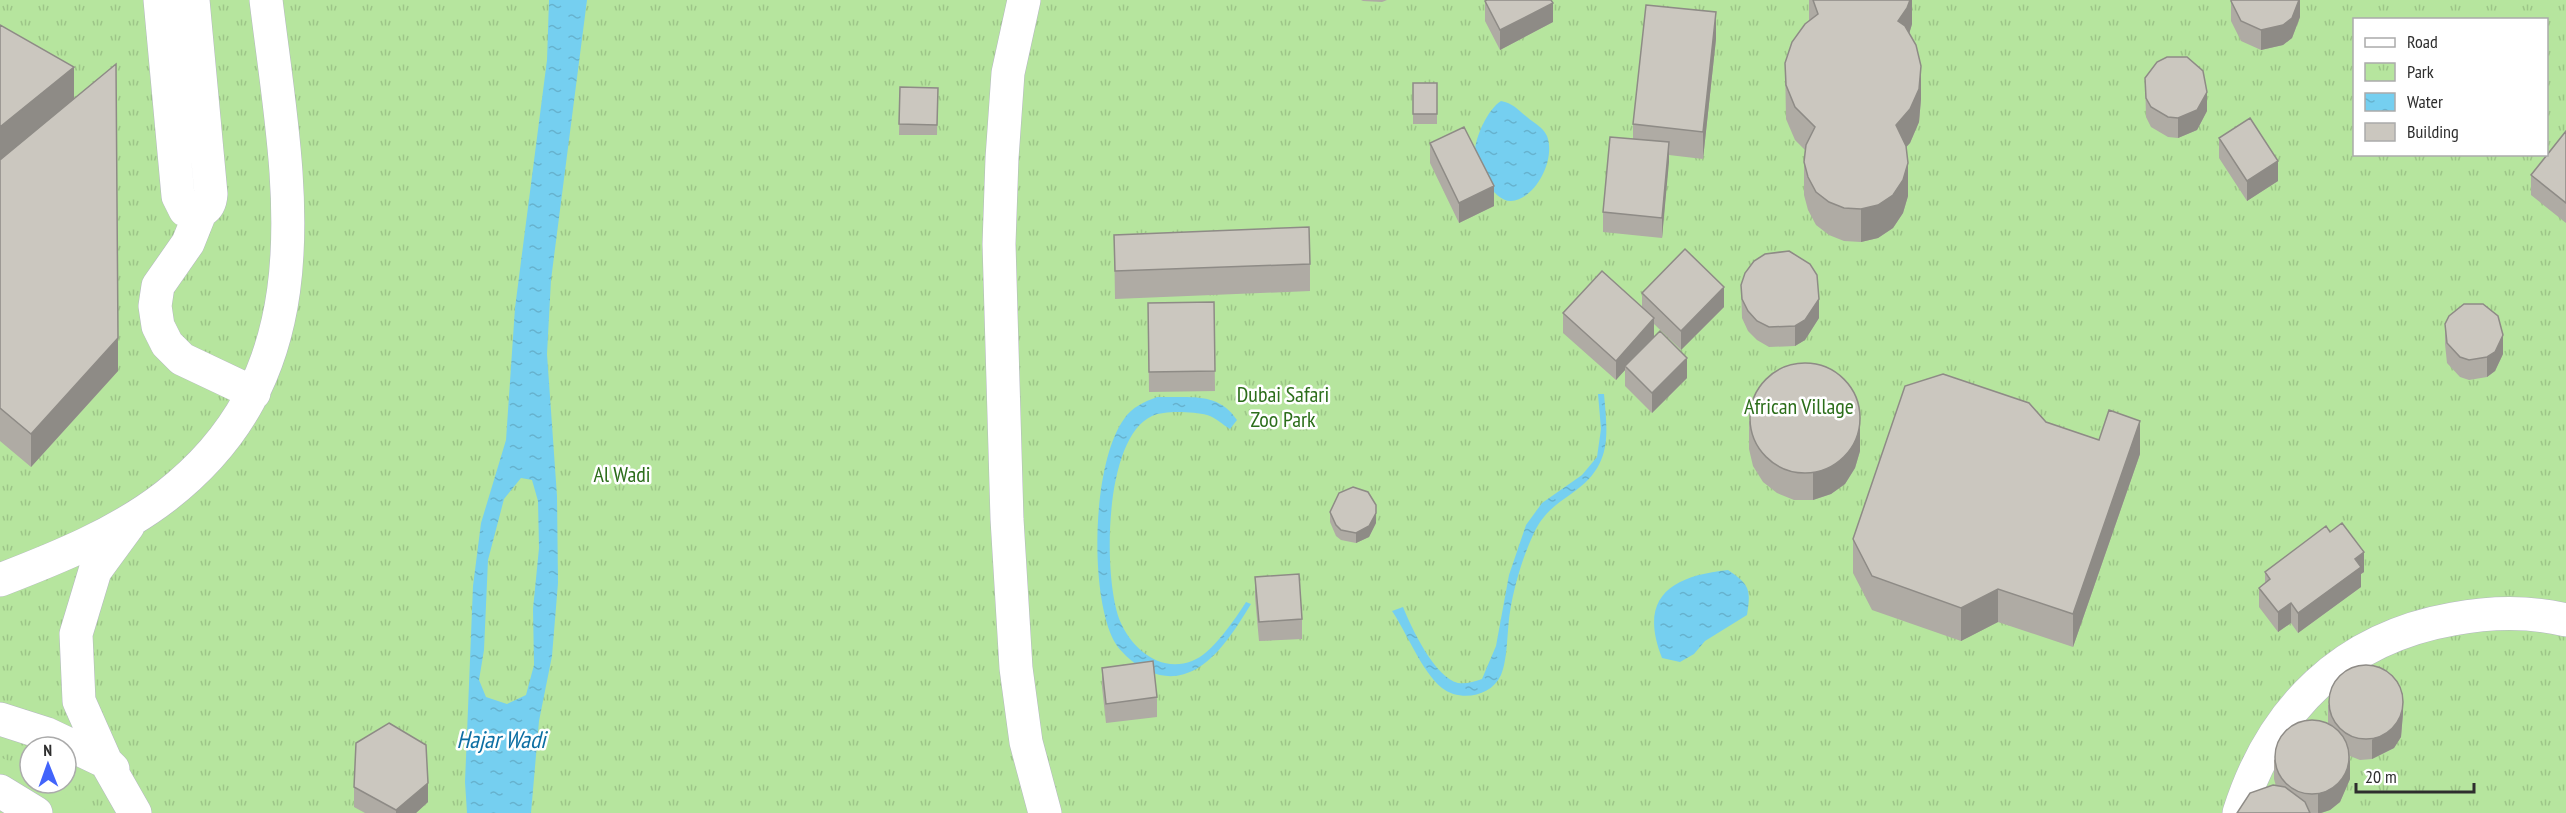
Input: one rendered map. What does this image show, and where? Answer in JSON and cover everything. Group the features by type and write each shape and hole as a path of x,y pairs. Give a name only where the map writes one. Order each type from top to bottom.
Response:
{"street":[{"path":"160,0 180,204 185,210 200,213"},
{"path":"193,0 211,194 210,202 200,213 188,243 158,286 155,306 158,326 167,344 182,359 254,393"},
{"path":"0,580 67,554 135,517 164,498 216,451 237,424 254,393 276,337 287,283 289,228 266,0"},
{"path":"1024,0 1008,72 999,244 1005,447 1016,668 1026,742 1045,813"},
{"path":"135,517 95,571 76,634 79,701 106,762 135,813"},
{"path":"2239,813 2247,786 2266,748 2291,712 2320,680 2354,654 2391,635 2431,623 2472,615 2514,614 2566,620"},
{"path":"0,719 47,734 106,762 156,813"},
{"path":"0,791 36,813"}],"green space":[{"name":"Dubai Safari Zoo Park","path":"0,0 2566,0 2566,813 0,813"},
{"path":"0,757 18,765 18,783 0,774"},
{"path":"38,795 66,795 89,813 60,813"}],"water":[{"name":"Hajar Wadi","path":"549,0 587,0 551,280 547,354 557,496 558,583 552,656 539,721 531,813 467,813 465,782 473,586 481,523 506,440 515,308 547,60","holes":["521,478 532,480 538,501 539,548 533,609 534,665 526,695 507,704 486,697 479,680 484,650 488,560 504,499"]},
{"path":"1501,101 1512,105 1541,127 1547,136 1549,145 1546,166 1536,186 1520,199 1511,201 1498,196 1492,190 1482,174 1475,152 1483,124 1491,110"},
{"path":"1598,394 1604,394 1606,424 1606,438 1601,462 1584,483 1554,506 1534,533 1514,592 1501,675 1490,688 1474,695 1457,695 1449,692 1442,688 1428,672 1392,611 1403,607 1425,651 1449,679 1461,683 1482,679 1496,646 1509,575 1526,525 1542,503 1582,475 1597,457 1601,429"},
{"path":"1157,397 1191,397 1212,400 1221,404 1237,420 1230,429 1207,415 1172,412 1152,416 1136,429 1124,451 1116,479 1111,511 1111,574 1114,601 1120,621 1132,641 1148,656 1169,664 1180,664 1200,657 1222,635 1246,602 1251,604 1233,633 1210,659 1182,675 1166,676 1138,666 1114,641 1106,619 1098,561 1100,496 1113,439 1131,411"},
{"path":"1728,570 1747,588 1749,599 1747,615 1705,641 1694,654 1680,662 1662,658 1654,619 1657,605 1665,593 1676,584 1690,578"}],"building":[{"path":"1551,0 1553,3 1500,30 1485,1"},
{"path":"1813,0 1910,0 1898,21 1905,26 1916,45 1921,66 1919,89 1910,109 1896,125 1906,146 1908,163 1903,180 1893,195 1878,205 1861,209 1844,208 1829,202 1816,192 1808,177 1804,162 1806,145 1815,127 1795,107 1786,85 1785,63 1792,42 1805,24 1818,14"},
{"path":"2231,0 2299,0 2292,18 2283,25 2261,30 2241,21"},
{"path":"1646,5 1716,12 1703,132 1633,124"},
{"path":"0,25 74,67 0,127"},
{"path":"2167,57 2187,57 2203,71 2207,92 2197,110 2178,118 2168,117 2151,107 2146,98 2145,78 2157,62"},
{"path":"116,64 118,338 31,434 0,408 0,160"},
{"path":"1413,83 1437,83 1437,114 1413,114"},
{"path":"900,87 938,88 937,125 899,124"},
{"path":"2250,118 2278,161 2247,181 2219,138"},
{"path":"1464,127 1494,186 1459,203 1430,143"},
{"path":"2566,131 2566,203 2531,175"},
{"path":"1610,137 1669,142 1662,218 1603,212"},
{"path":"1309,227 1310,264 1115,271 1114,235"},
{"path":"1685,249 1724,287 1681,331 1642,293"},
{"path":"1789,251 1810,264 1817,275 1819,299 1805,320 1795,326 1769,327 1757,321 1748,311 1742,299 1741,285 1745,273 1754,261 1765,254"},
{"path":"1602,271 1654,318 1616,361 1563,313"},
{"path":"1214,302 1215,371 1149,372 1148,303"},
{"path":"2464,304 2483,304 2498,316 2503,335 2495,352 2487,357 2469,360 2460,357 2447,343 2445,324 2449,316"},
{"path":"1660,331 1687,358 1652,393 1625,366"},
{"path":"1805,363 1826,367 1844,379 1856,397 1860,418 1856,439 1844,457 1826,469 1805,473 1784,469 1766,457 1754,439 1750,418 1754,397 1766,379 1784,367"},
{"path":"1943,374 2029,403 2046,422 2099,440 2109,410 2140,421 2073,614 1998,589 1961,608 1872,576 1853,539 1905,386"},
{"path":"1353,487 1368,492 1376,505 1376,513 1369,526 1356,533 1341,530 1330,512 1339,493"},
{"path":"2342,523 2364,552 2355,559 2361,567 2298,613 2291,603 2278,612 2259,588 2270,579 2265,572 2326,526 2330,532"},
{"path":"1299,574 1302,619 1259,622 1255,577"},
{"path":"1153,661 1157,697 1106,704 1102,668"},
{"path":"2359,665 2373,665 2387,671 2397,681 2403,695 2403,709 2397,723 2387,733 2373,739 2359,739 2345,733 2335,723 2329,709 2329,695 2335,681 2345,671"},
{"path":"2312,720 2333,726 2343,736 2349,757 2343,778 2333,788 2312,794 2291,788 2281,778 2275,757 2281,736 2291,726"},
{"path":"389,723 426,745 428,783 396,810 354,787 356,743"},
{"path":"2273,785 2285,787 2305,802 2310,813 2237,813 2250,793"}],"park label":[{"name":"African Village","path":"1799,406"},
{"name":"Al Wadi","path":"622,474"}]}
